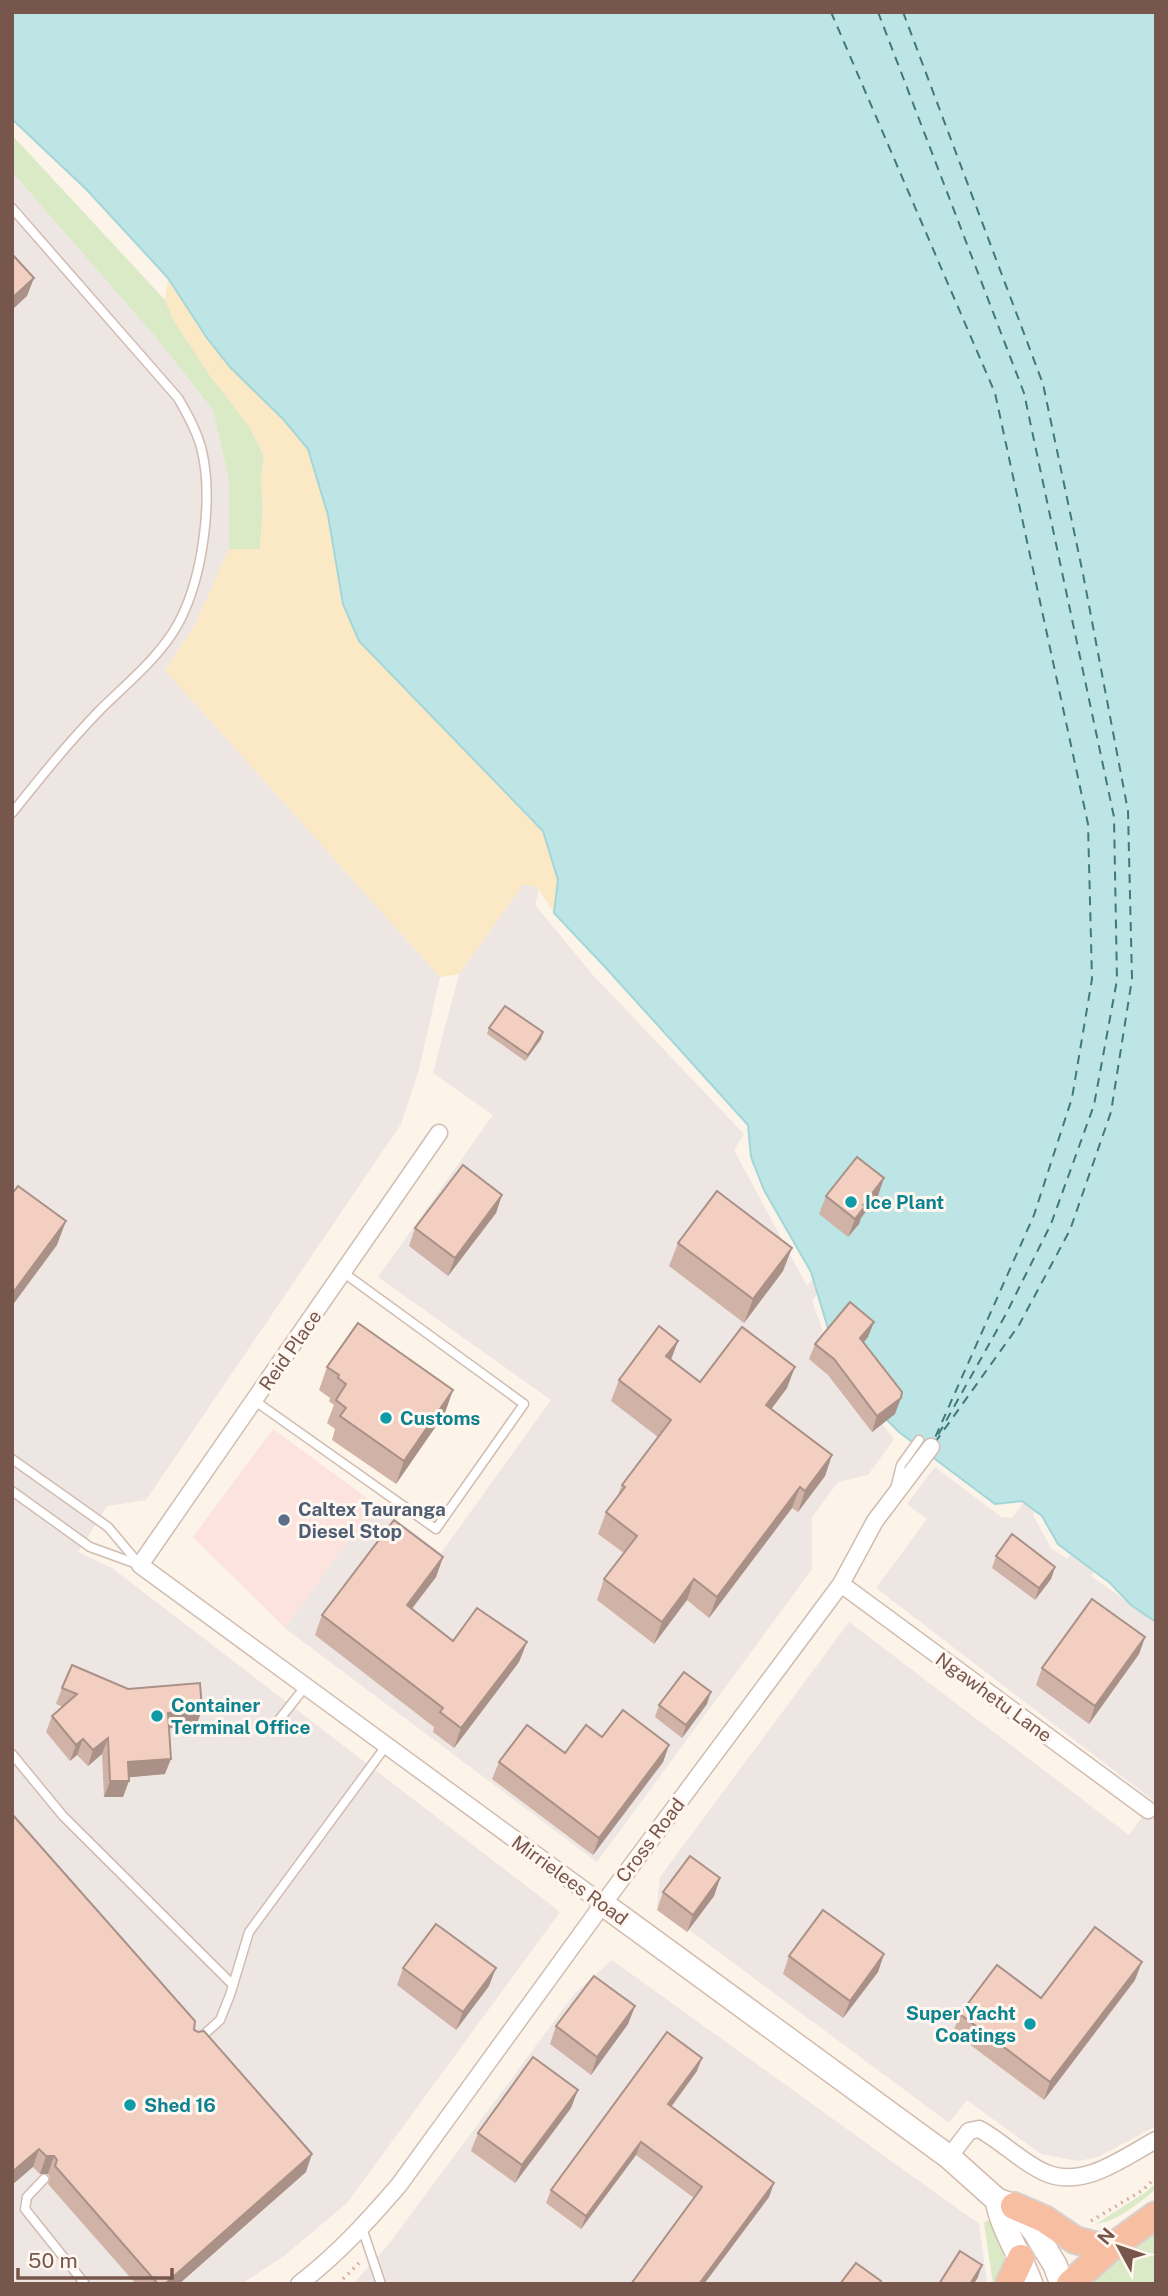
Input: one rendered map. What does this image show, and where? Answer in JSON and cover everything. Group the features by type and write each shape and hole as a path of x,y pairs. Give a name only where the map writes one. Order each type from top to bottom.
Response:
{"highway":[{"path":"1006,2203 1044,2219 1075,2240 1109,2249"},
{"path":"1070,2284 1109,2249 1156,2215"},
{"path":"1009,2284 1021,2258"}],"main road":[{"name":"Mirrielees Road","path":"603,1904 949,2157 1006,2203 1035,2232 1055,2265 1062,2284"},
{"name":"Mirrielees Road","path":"1006,2203 1000,2217 1031,2284"}],"street":[{"name":"Reid Place","path":"140,1565 439,1133"},
{"name":"Cross Road","path":"299,2284 362,2228 399,2185 603,1904 841,1584 875,1521 893,1498 925,1444"},
{"name":"Mirrielees Road","path":"140,1565 603,1904"},
{"name":"Ngawhetu Lane","path":"841,1584 1148,1810"},
{"path":"949,2157 969,2131 979,2129 1046,2174 1070,2179 1091,2174 1156,2140"}],"lane":[{"path":"12,208 178,398 200,445 205,465 207,497 198,566 178,624 153,657 81,731 12,813"},
{"path":"255,1401 436,1529 524,1404 344,1273"},
{"path":"12,1459 108,1527 140,1565"},
{"path":"12,1490 90,1547 140,1565"},
{"path":"271,1730 305,1687"},
{"path":"193,2044 220,2020 249,1933 386,1746"},
{"path":"12,1754 63,1816 233,1986"},
{"path":"44,2179 27,2197 25,2209 85,2284"},
{"path":"362,2228 381,2284"}],"path":[{"path":"1087,2225 1143,2190 1156,2177"},
{"path":"338,2284 370,2253"}],"shaded area":[{"path":"12,172 158,340 213,410 229,480 229,549 195,625 165,670 440,977 419,1069 401,1124 146,1500 107,1506 78,1552 112,1568 560,1912 347,2203 284,2256 241,2284 12,2284"},
{"path":"523,885 531,885 539,890 535,905 592,974 744,1134 734,1150 807,1286 840,1246 858,1244 812,1301 826,1339 895,1414 882,1424 894,1439 868,1475 838,1482 812,1517 812,1569 597,1862 285,1628 375,1504 441,1553 551,1400 378,1277 493,1115 433,1073 459,974"},
{"name":"Caltex Tauranga Diesel Stop","path":"273,1429 375,1504 285,1628 193,1537"},
{"path":"1034,1460 1154,1547 1151,1552 1123,1532 1091,1576 1156,1622 1156,2126 1098,2157 1078,2161 1041,2154 967,2100 949,2123 657,1906 660,1877 849,1622 1129,1835 1154,1801 876,1588 927,1519 907,1504 935,1467 1001,1517 1012,1518 1039,1482 1035,1480 1038,1475 1028,1468","holes":["1048,1495 1067,1509 1076,1496 1100,1514 1067,1559 1051,1548 1033,1515"]},
{"path":"612,1960 979,2224 987,2284 353,2284 389,2244 575,1993"}],"green space":[{"path":"12,135 165,300 174,321 209,374 250,428 264,456 260,549 229,549 229,480 213,410 158,340 12,172"},
{"path":"1156,2183 1156,2189 1128,2211 1096,2224 1146,2192"},
{"path":"989,2221 1003,2251 1004,2265 1000,2284 993,2284 984,2223"},
{"path":"1156,2228 1156,2284 1092,2284 1124,2251"}],"sand":[{"path":"168,278 207,338 230,367 284,420 308,449 328,515 359,641 543,831 558,880 554,913 539,890 531,885 523,885 459,974 440,977 165,670 195,625 229,549 260,549 264,456 250,428 209,374 174,321 165,300"}],"water":[{"path":"12,12 1156,12 1156,1622 1131,1605 1110,1583 1058,1544 1042,1516 1022,1501 995,1504 899,1432 887,1420 830,1335 811,1272 764,1190 751,1157 748,1125 554,913 558,880 543,831 359,641 343,604 328,515 308,449 284,420 230,367 207,338 168,278 87,190 12,119"}],"building":[{"path":"12,254 34,278 12,298"},
{"path":"505,1006 543,1032 528,1055 489,1028"},
{"path":"857,1157 884,1178 855,1219 826,1196"},
{"path":"463,1165 502,1195 455,1258 415,1228"},
{"path":"18,1186 66,1221 12,1294 12,1194"},
{"path":"717,1191 792,1248 753,1299 678,1243"},
{"path":"850,1302 874,1322 860,1338 902,1392 901,1398 877,1416 834,1359 815,1344"},
{"name":"Customs","path":"358,1323 453,1390 404,1461 340,1416 346,1408 336,1400 346,1384 327,1367"},
{"path":"659,1326 678,1341 666,1356 700,1382 742,1327 795,1367 766,1405 832,1455 805,1491 800,1487 717,1597 694,1579 662,1622 604,1579 637,1536 606,1512 625,1487 622,1485 671,1420 619,1380"},
{"path":"394,1520 443,1557 407,1605 453,1641 477,1608 527,1642 461,1728 440,1712 443,1708 322,1615"},
{"path":"1012,1534 1055,1567 1039,1588 996,1556"},
{"path":"1092,1599 1145,1637 1095,1706 1042,1668"},
{"path":"72,1665 128,1689 200,1683 202,1710 168,1713 171,1759 128,1762 129,1781 110,1781 108,1738 93,1750 83,1739 76,1745 52,1716 77,1694 62,1688"},
{"path":"684,1672 711,1692 686,1725 659,1705"},
{"path":"623,1710 669,1745 599,1838 499,1762 527,1725 565,1753 586,1725 602,1737"},
{"name":"Shed 16","path":"12,1814 195,2021 194,2030 204,2031 312,2154 165,2284 158,2284 55,2166 57,2160 54,2156 46,2156 39,2149 12,2172"},
{"path":"690,1856 720,1878 693,1915 663,1892"},
{"path":"823,1910 884,1954 850,2001 789,1956"},
{"path":"436,1924 496,1968 463,2012 403,1968"},
{"name":"Super Yacht Coatings","path":"1095,1927 1142,1962 1050,2082 960,2014 997,1965 1041,1998"},
{"path":"594,1976 635,2006 597,2057 556,2026"},
{"path":"667,2032 702,2058 668,2104 774,2183 699,2284 631,2284 702,2187 641,2142 586,2216 551,2190"},
{"path":"533,2057 578,2090 522,2165 478,2133"},
{"path":"960,2251 982,2265 970,2284 939,2284"},
{"path":"856,2263 881,2281 879,2284 840,2284"}],"ferry route":[{"path":"831,12 995,393 1088,824 1092,979 1072,1098 1034,1215 934,1440"},
{"path":"878,12 1024,393 1114,817 1117,980 1094,1105 1051,1224 1006,1314 937,1437"},
{"path":"903,12 1043,384 1083,574 1128,811 1132,979 1111,1112 1070,1230 1019,1325 936,1441"}],"place":[{"name":"Ice Plant","path":"851,1202"},
{"name":"Customs","path":"386,1418"},
{"name":"Caltex Tauranga Diesel Stop","path":"284,1520"},
{"name":"Container Terminal Office","path":"157,1716"},
{"name":"Super Yacht Coatings","path":"1030,2024"},
{"name":"Shed 16","path":"130,2105"}]}
